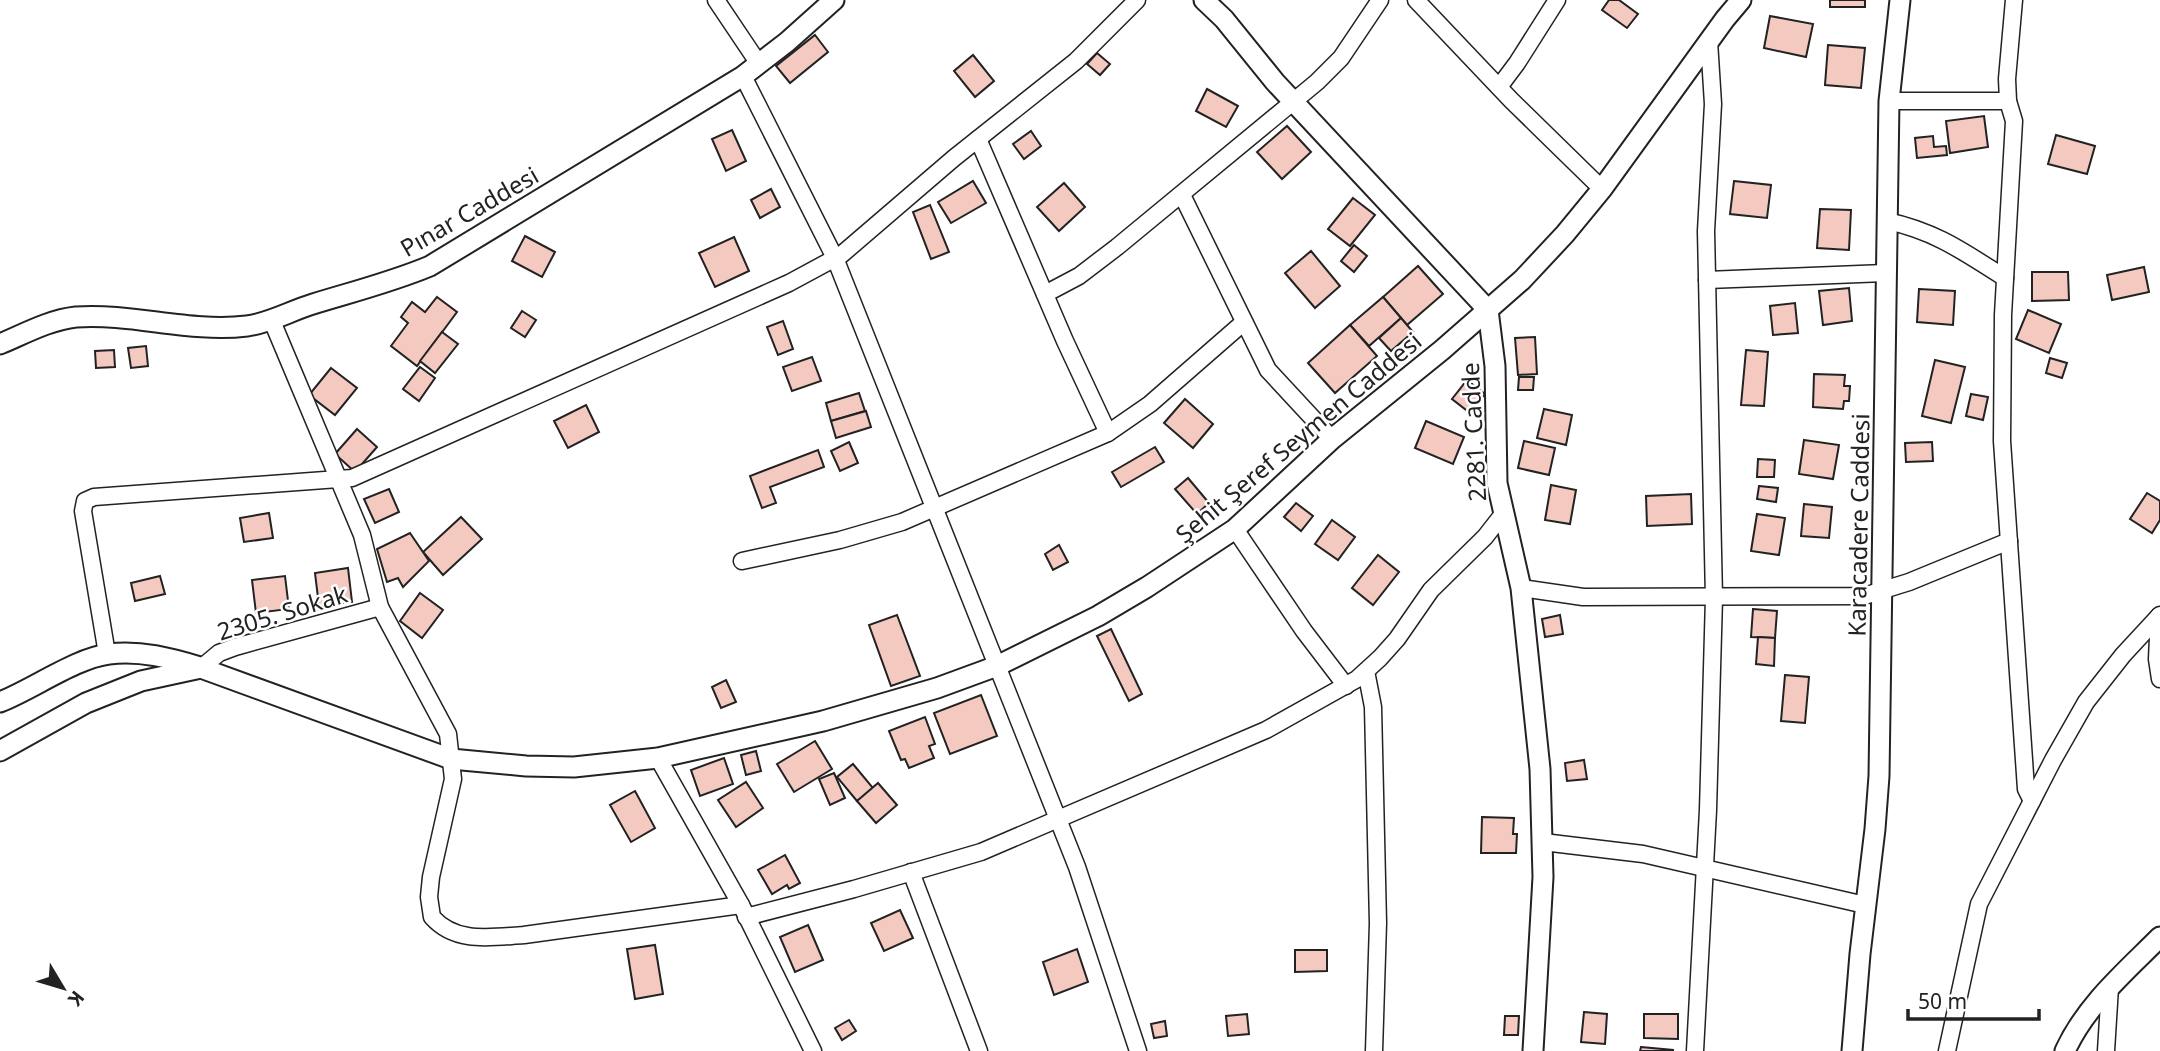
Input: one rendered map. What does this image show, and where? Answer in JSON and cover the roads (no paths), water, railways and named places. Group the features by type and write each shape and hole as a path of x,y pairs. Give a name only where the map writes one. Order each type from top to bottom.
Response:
{"street":[{"path":"716,0 759,64"},
{"name":"Pınar Caddesi","path":"0,344 47,324 74,317 223,327 246,326 272,321 297,309 405,277 430,266 743,76 787,42 834,0"},
{"path":"0,702 107,654 83,511 85,501 94,497 352,478 789,283 835,258 1076,61 1137,0"},
{"path":"1204,0 1224,19 1293,102 1488,310"},
{"path":"1045,294 1088,269 1293,102 1341,58 1380,0"},
{"path":"1416,0 1602,190"},
{"path":"1499,87 1557,0"},
{"name":"Şehit Şeref Seymen Caddesi","path":"107,654 152,654 201,668 451,759 526,766 574,766 658,758 823,721 937,688 997,666 1098,616 1235,529 1332,439 1522,280 1602,190 1741,0"},
{"name":"Karacadere Caddesi","path":"1852,1051 1879,776 1889,101 1900,0"},
{"path":"2014,0 2007,79 2008,101 2014,121 2005,278 2002,441 2025,789 2032,801"},
{"path":"1695,1051 1712,722 1714,598 1706,231 1713,104 1709,41"},
{"path":"743,76 835,258 1077,867 1138,1051"},
{"path":"1889,101 2008,101"},
{"path":"978,139 1108,433"},
{"path":"1182,195 1268,370 1332,439"},
{"path":"1887,221 1910,226 1943,239 2005,278"},
{"path":"1707,281 1885,273"},
{"name":"2281. Cadde","path":"1488,310 1495,366 1497,483 1521,588 1540,769 1543,877 1533,1051"},
{"path":"272,321 362,535 380,607 448,734 453,779 429,897 432,917 456,935 466,937 524,935 743,911 831,896 981,852 1266,730 1346,685 1366,671 1397,639 1431,590 1485,537 1503,514"},
{"path":"741,561 840,540 902,522 1108,433 1150,404 1244,323"},
{"path":"1235,529 1304,631 1346,685"},
{"path":"1521,588 1583,597 1848,597 1881,592 2009,541"},
{"name":"2305. Sokak","path":"201,668 219,653 235,646 380,607"},
{"path":"1947,1051 1979,904 2086,702 2123,655 2159,616"},
{"path":"2159,616 2157,659 2160,679"},
{"path":"0,751 86,703 141,681 201,668"},
{"path":"1366,671 1373,707 1378,923 1374,1051"},
{"path":"658,758 743,911 813,1051"},
{"path":"1543,842 1643,853 1865,905"},
{"path":"911,872 979,1051"},
{"path":"2065,1051 2074,1030 2110,987 2160,937"},
{"path":"2106,1051 2110,987"}]}
